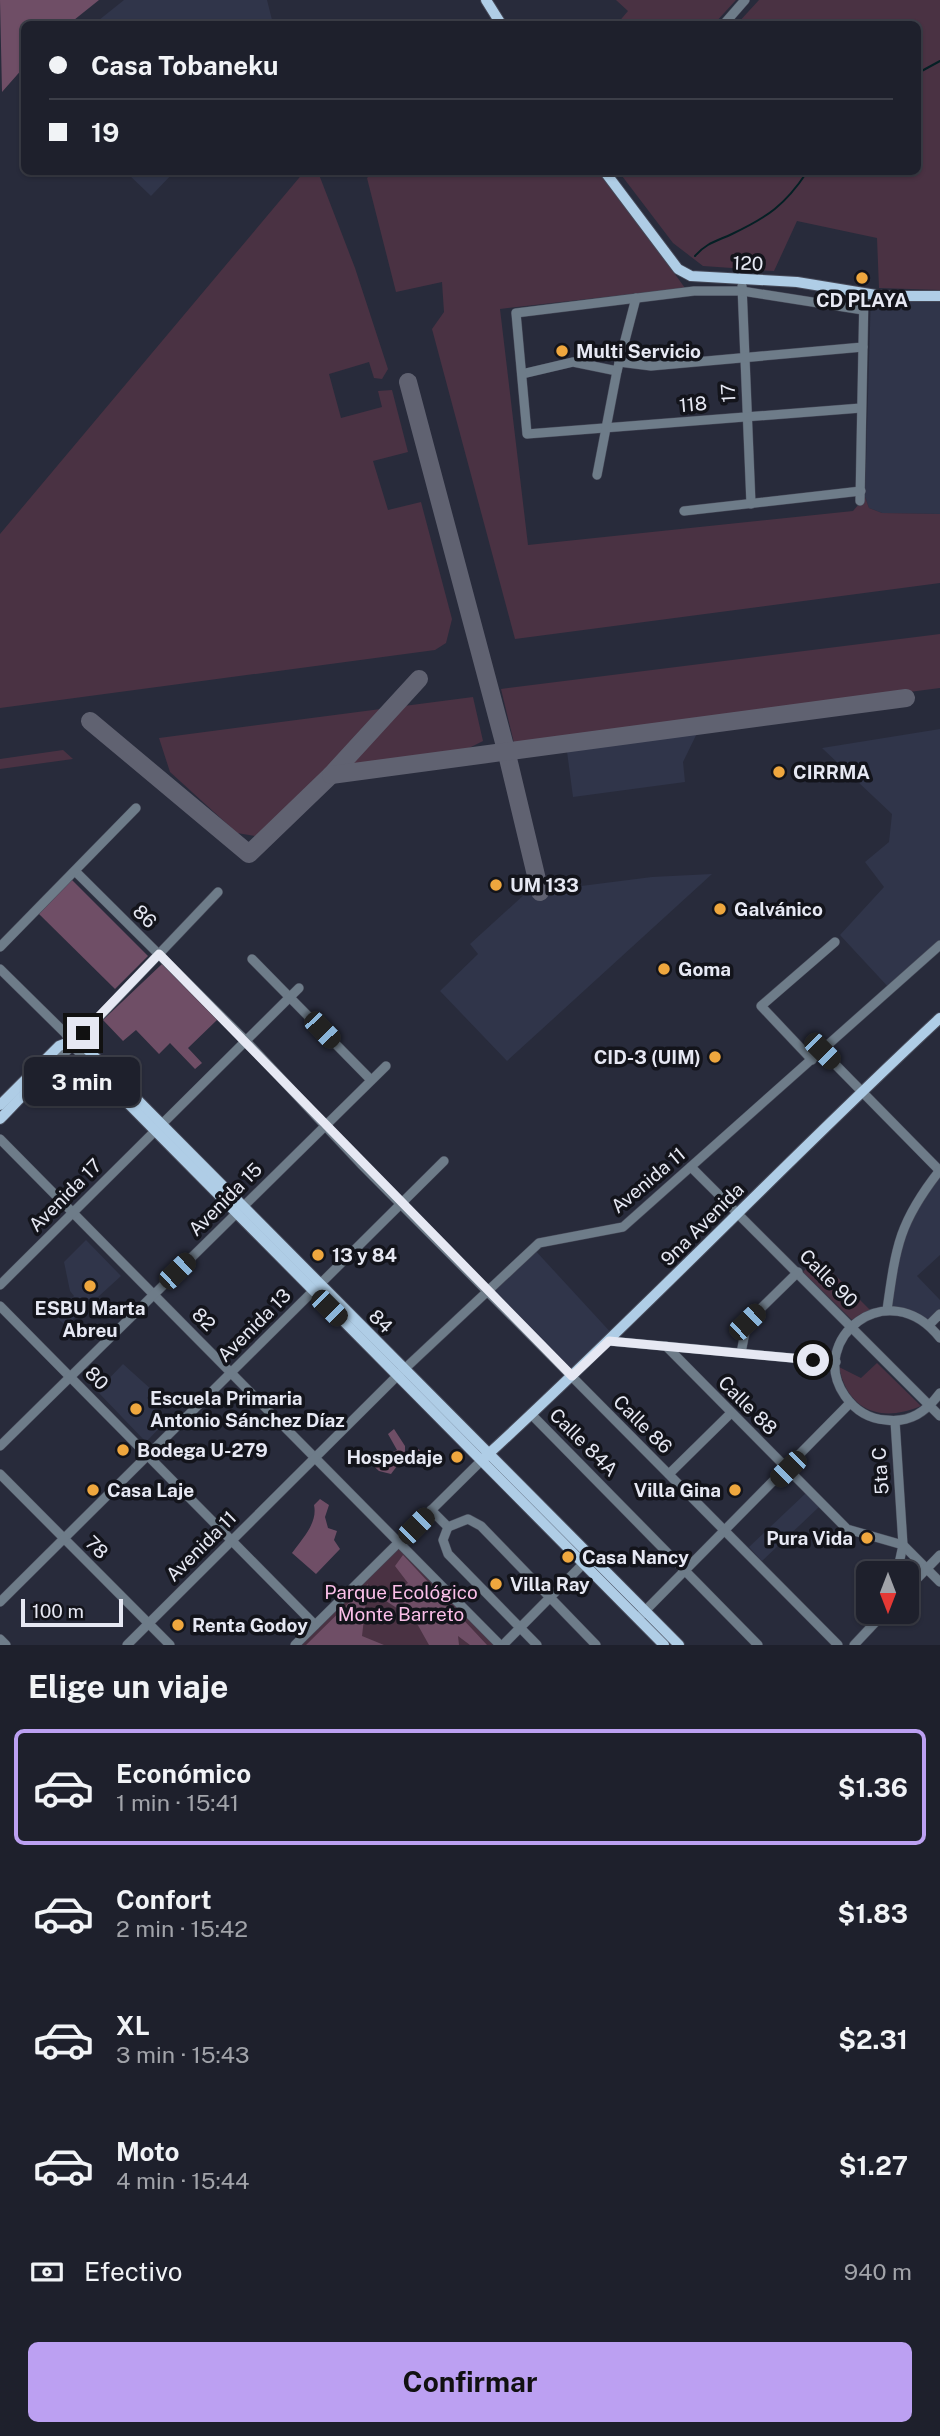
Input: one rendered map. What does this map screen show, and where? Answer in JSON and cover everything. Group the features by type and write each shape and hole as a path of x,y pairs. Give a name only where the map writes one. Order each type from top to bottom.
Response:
{"main road":[{"path":"486,0 499,21"},
{"name":"120","path":"607,175 678,269 691,276 742,285 797,282 864,293 940,296"},
{"name":"9na Avenida","path":"485,1458 940,1018"},
{"path":"0,1105 59,1046 73,1042"},
{"name":"84","path":"73,1042 641,1615 664,1645"},
{"path":"0,1119 43,1076 75,1071 97,1076 107,1082"},
{"name":"84","path":"107,1082 158,1126"},
{"name":"84","path":"485,1458 583,1564 678,1645"}],"street":[{"path":"727,21 745,0"},
{"name":"120","path":"522,374 516,313 742,285 863,310"},
{"name":"17","path":"742,285 751,504"},
{"path":"860,501 864,293"},
{"path":"597,475 604,429 636,298"},
{"path":"522,374 573,362 651,366 863,347"},
{"name":"118","path":"522,374 527,434 861,408"},
{"path":"684,511 861,491"},
{"path":"0,947 136,808"},
{"name":"86","path":"75,872 245,1040 400,1203 572,1376"},
{"path":"43,1076 218,892"},
{"path":"811,1060 761,1006 835,942"},
{"name":"Avenida 11","path":"127,1645 486,1290 539,1243 623,1227 940,945"},
{"path":"252,959 371,1080"},
{"name":"84","path":"0,963 73,1042"},
{"name":"84","path":"0,969 73,1042"},
{"path":"289,997 299,988"},
{"name":"Avenida 17","path":"0,1284 289,997"},
{"path":"73,1042 107,1082"},
{"path":"822,1051 940,1170 907,1218 896,1244 887,1310"},
{"name":"Avenida 15","path":"0,1446 324,1124 386,1066"},
{"name":"82","path":"0,1139 502,1645"},
{"name":"Avenida 13","path":"0,1602 444,1161"},
{"name":"Calle 90","path":"691,1167 940,1416"},
{"path":"741,1353 747,1322 798,1272"},
{"name":"80","path":"0,1306 315,1625"},
{"path":"895,1421 871,1417 850,1403 836,1377 838,1349 852,1326 862,1318 887,1310 902,1311 929,1325 940,1338"},
{"path":"929,1325 940,1314"},
{"path":"609,1341 836,1362"},
{"name":"Calle 88","path":"666,1346 847,1529 903,1545 940,1582"},
{"name":"Calle 86","path":"572,1376 838,1645"},
{"path":"931,1406 940,1393"},
{"path":"641,1615 788,1469 850,1403"},
{"name":"5ta C","path":"900,1561 903,1545 895,1421 920,1414 931,1406"},
{"path":"669,1474 731,1413"},
{"name":"Calle 84A","path":"531,1415 758,1645"},
{"path":"295,1645 485,1458"},
{"name":"78","path":"0,1474 170,1645"},
{"path":"432,1510 448,1527"},
{"path":"537,1645 448,1554 443,1540 448,1527 461,1520 475,1522 481,1526 596,1645"},
{"path":"919,1577 940,1555"},
{"path":"502,1645 583,1564"},
{"path":"854,1645 874,1624"},
{"path":"0,1639 6,1645"}],"shaded area":[{"path":"124,0 267,0 272,21 98,21"},
{"path":"129,175 171,175 151,196"},
{"path":"871,294 940,296 940,514 882,513 869,508 865,497"},
{"path":"701,725 683,762 685,782 573,797 566,744"},
{"path":"940,729 940,945 891,990 840,935 884,887 865,862 889,842 892,814 822,748"},
{"path":"712,874 507,1061 440,991 478,954 470,944 526,893 652,877"},
{"path":"940,1170 940,1255 917,1276 940,1300 940,1314 929,1325 887,1310 896,1244"},
{"name":"ESBU Marta Abreu","path":"86,1240 121,1276 66,1326 55,1316 74,1296 70,1291 64,1262"},
{"path":"533,1248 614,1336 572,1376 487,1290"},
{"name":"Escuela Primaria Antonio Sánchez Díaz","path":"123,1364 153,1391 147,1398 168,1419 146,1442 97,1391"},
{"path":"806,1493 819,1507 762,1561 749,1547"}],"green space":[{"path":"0,0 99,0 73,21 21,21 21,70 2,92"},
{"path":"616,0 736,0 717,21 620,21 628,11"},
{"path":"759,0 940,0 940,290 879,288 877,238 797,221 774,271 703,266 673,243 621,175 921,175 921,21 740,21"},
{"path":"301,175 319,175 355,268 388,369 382,379 374,378 369,362 329,374 341,418 382,407 378,391 392,390 408,452 373,461 388,510 421,502 452,619 446,643 435,650 0,708 0,534"},
{"path":"370,175 603,175 685,288 500,309 528,545 853,511 865,497 869,508 882,513 940,514 940,583 515,639 432,329 444,312 442,282 396,292 367,178"},
{"path":"940,634 940,688 514,743 501,689"},
{"path":"473,697 483,741 463,751 321,774 264,832 255,836 237,833 170,772 159,738"},
{"path":"63,750 73,759 0,769 0,759"},
{"path":"72,880 148,956 115,989 38,913"},
{"path":"162,964 217,1020 188,1048 202,1063 195,1069 170,1043 159,1054 136,1030 123,1041 103,1020"},
{"path":"817,1257 871,1311 852,1320 803,1272"},
{"path":"877,1363 921,1406 906,1411 880,1413 858,1403 843,1382 839,1367 861,1378"},
{"path":"394,1429 405,1446 405,1453 418,1449 438,1462 428,1469 417,1459 407,1464 397,1458 392,1464 397,1466 391,1474 379,1471 366,1459 369,1456 377,1464 382,1463 386,1456 382,1450 391,1453 397,1450 388,1434"},
{"path":"320,1499 329,1505 325,1517 328,1528 337,1531 334,1540 340,1549 316,1574 292,1553 311,1524 314,1505"},
{"name":"Parque Ecológico Monte Barreto","path":"401,1541 500,1645 295,1645"},
{"path":"403,1555 487,1645 470,1645 458,1636 459,1645 429,1645 415,1620 383,1599 408,1583 395,1566"},
{"path":"368,1584 362,1636 384,1645 306,1645"}],"waterway":[{"path":"921,71 940,61"},
{"path":"695,256 708,245 766,216 791,193 805,175"}],"taxiway":[{"path":"408,382 506,750 540,892"},
{"path":"90,721 249,854 331,775 419,679"},
{"path":"331,775 906,698"}],"place":[{"name":"CD PLAYA","path":"862,278"},
{"name":"Multi Servicio","path":"562,351"},
{"name":"CIRRMA","path":"779,772"},
{"name":"UM 133","path":"496,885"},
{"name":"Galvánico","path":"720,909"},
{"name":"Goma","path":"664,969"},
{"name":"CID-3 (UIM)","path":"715,1057"},
{"name":"13 y 84","path":"318,1255"},
{"name":"ESBU Marta Abreu","path":"90,1286"},
{"name":"Escuela Primaria Antonio Sánchez Díaz","path":"136,1409"},
{"name":"Bodega U-279","path":"123,1450"},
{"name":"Hospedaje","path":"457,1457"},
{"name":"Casa Laje","path":"93,1490"},
{"name":"Villa Gina","path":"735,1490"},
{"name":"Pura Vida","path":"867,1538"},
{"name":"Casa Nancy","path":"568,1557"},
{"name":"Villa Ray","path":"496,1584"},
{"name":"Renta Godoy","path":"178,1625"}],"route":[{"path":"83,1033 159,954 245,1040 361,1164 572,1376 609,1341 813,1360"}]}
